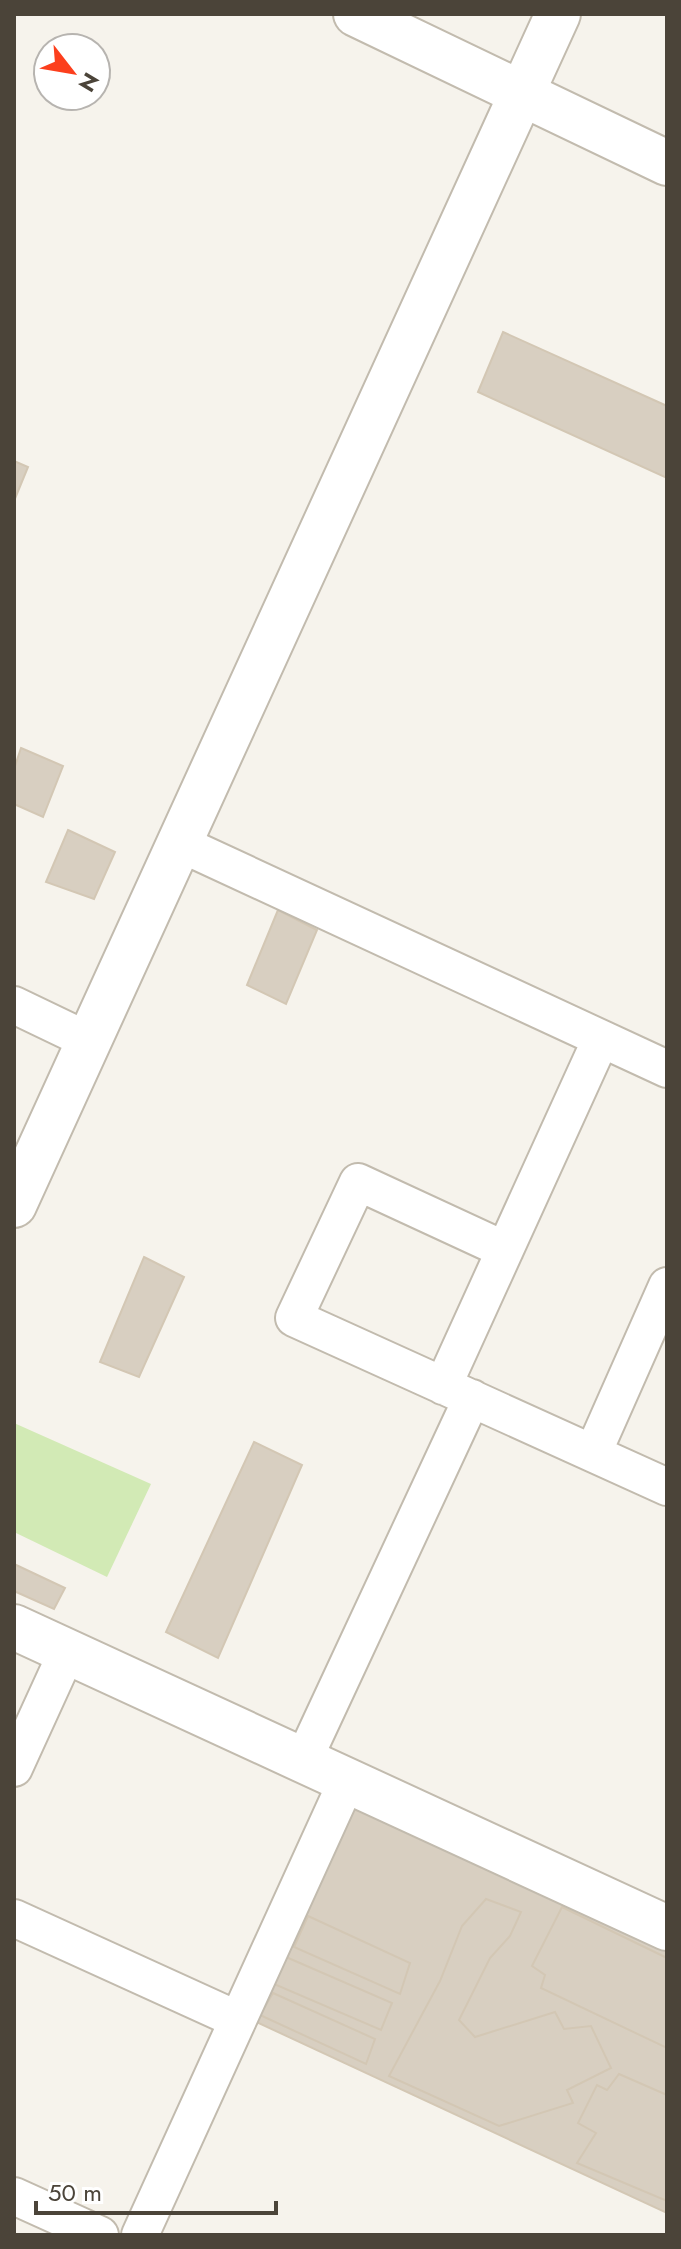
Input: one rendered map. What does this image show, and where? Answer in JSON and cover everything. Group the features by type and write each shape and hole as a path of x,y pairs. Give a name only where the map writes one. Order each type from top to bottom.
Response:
{"street":[{"path":"356,14 523,91 667,163"},
{"path":"14,1205 558,14"},
{"path":"179,843 667,1069"},
{"path":"14,1005 89,1041"},
{"path":"302,1763 458,1392 505,1250 601,1039"},
{"path":"505,1250 358,1182 294,1318 667,1487"},
{"path":"593,1453 667,1286"},
{"path":"14,1627 302,1763 667,1928"},
{"path":"14,1768 67,1652"},
{"path":"140,2235 346,1783"},
{"path":"14,1918 238,2020"},
{"path":"14,2196 100,2235"}],"green space":[{"path":"14,1423 151,1484 107,1577 14,1532"}],"building":[{"path":"503,332 667,406 667,478 478,392"},
{"path":"14,461 28,467 14,501"},
{"path":"21,748 63,766 43,817 14,804 14,769"},
{"path":"68,830 115,852 94,899 46,882"},
{"path":"278,910 317,930 286,1004 247,985"},
{"path":"144,1257 184,1277 139,1377 100,1362"},
{"path":"254,1442 302,1465 218,1658 166,1632"},
{"path":"14,1564 65,1588 54,1609 14,1591"},
{"path":"354,1799 667,1940 667,2213 250,2019"},
{"path":"486,1899 521,1912 510,1936 490,1958 459,2020 475,2037 555,2012 564,2029 591,2026 611,2068 567,2090 573,2103 499,2126 389,2076 440,1981 462,1926"},
{"path":"562,1907 667,1958 667,2048 541,1988 545,1975 532,1966"},
{"path":"308,1916 410,1963 400,1994 294,1947"},
{"path":"286,1957 392,2003 381,2030 274,1984"},
{"path":"273,1993 375,2039 366,2064 260,2015"},
{"path":"619,2074 667,2095 667,2201 577,2163 596,2133 578,2123 597,2085 607,2090"}]}
